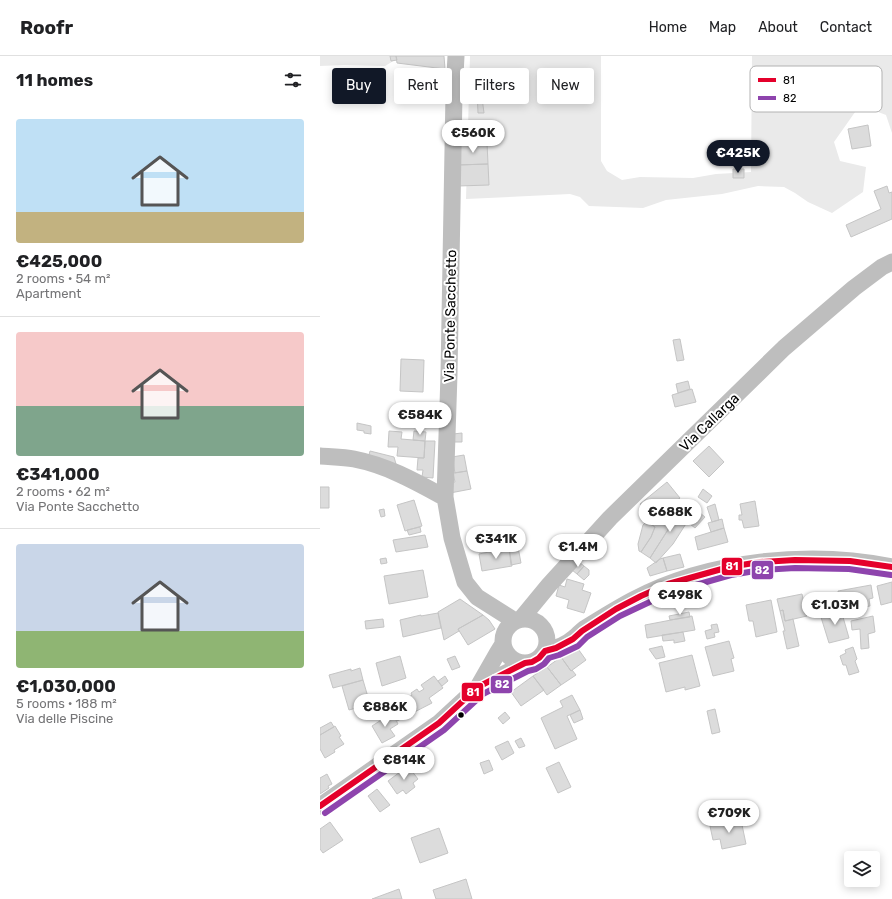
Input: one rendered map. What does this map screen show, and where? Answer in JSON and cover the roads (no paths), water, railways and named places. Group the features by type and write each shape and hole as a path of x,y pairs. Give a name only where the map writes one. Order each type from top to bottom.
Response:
{"street":[{"name":"Via Ponte Sacchetto","path":"456,56 445,496 452,538 465,582 477,597 515,623"},
{"name":"Via Callarga","path":"515,623 540,598 549,585 610,518 784,348 854,288 882,267 892,262"},
{"path":"320,456 353,458 368,462 397,473 440,495 445,496"},
{"path":"544,651 556,648 573,639 582,630 616,609 654,590 696,576 729,568 760,562 795,560 850,561 892,567"},
{"path":"478,687 524,663 536,660 544,651 547,645 542,628 540,598"},
{"path":"524,663 510,657 504,644 503,638 515,623 534,621 542,628 560,633 582,630"},
{"path":"320,806 439,724 478,687 504,644"}]}
